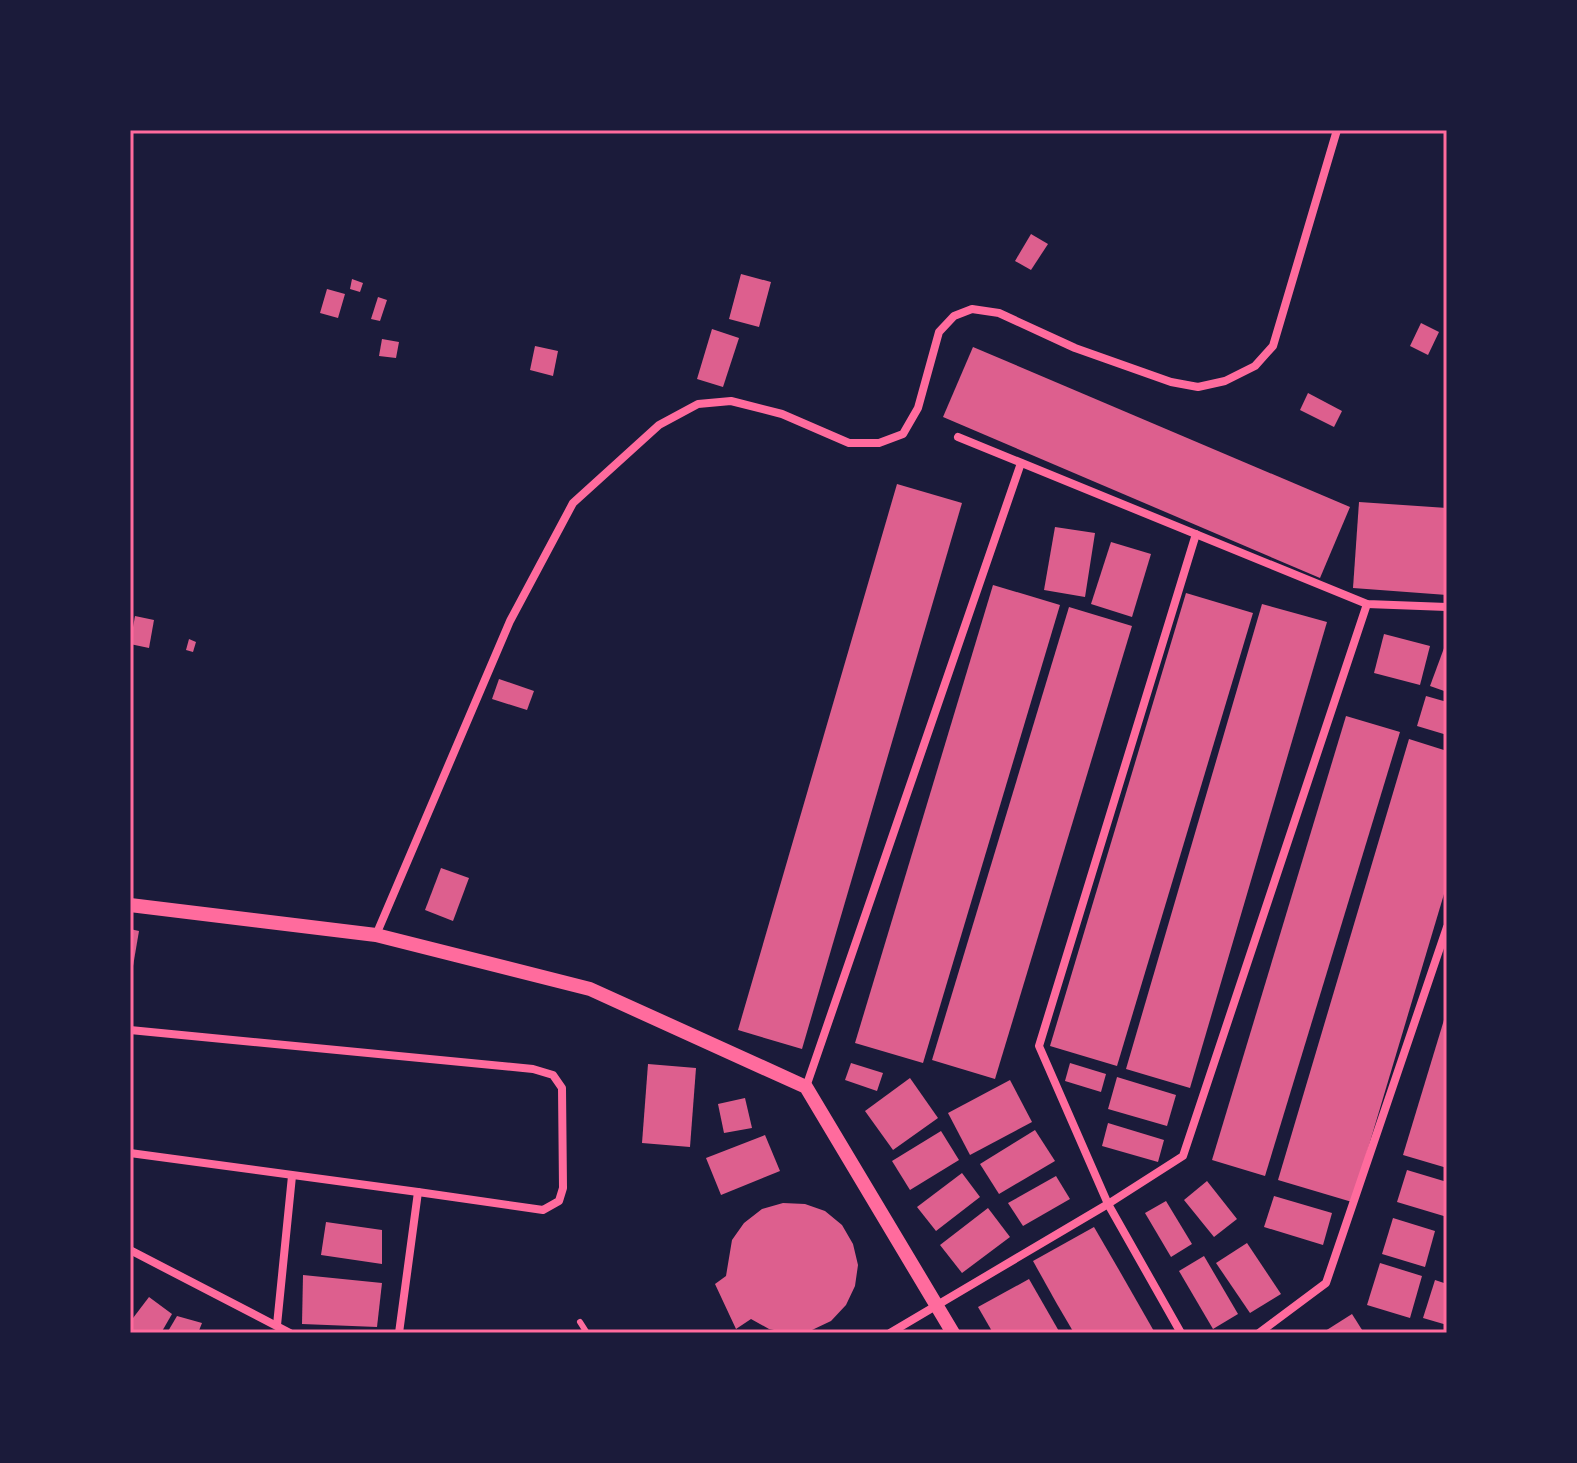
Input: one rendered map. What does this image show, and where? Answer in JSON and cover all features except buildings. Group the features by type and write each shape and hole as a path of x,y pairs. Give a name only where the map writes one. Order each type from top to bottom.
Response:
{"street":[{"path":"376,935 510,621 573,503 659,425 698,404 731,401 782,414 849,443 879,443 903,434 918,408 939,332 954,316 972,309 999,313 1075,348 1171,382 1198,387 1225,381 1255,366 1273,346 1337,130"},
{"path":"958,437 1367,604 1447,607"},
{"path":"806,1087 1021,463"},
{"path":"1181,1333 1108,1204 1039,1046 1196,534"},
{"path":"890,1333 1183,1156 1367,604"},
{"path":"130,905 376,935 590,989 806,1087 953,1333"},
{"path":"1259,1333 1326,1283 1447,927"},
{"path":"130,1030 533,1069 553,1075 562,1088 563,1188 559,1201 543,1210 130,1153"},
{"path":"277,1325 292,1176"},
{"path":"399,1333 418,1192"},
{"path":"130,1250 290,1333"}],"lane":[{"path":"580,1322 587,1333"}]}
